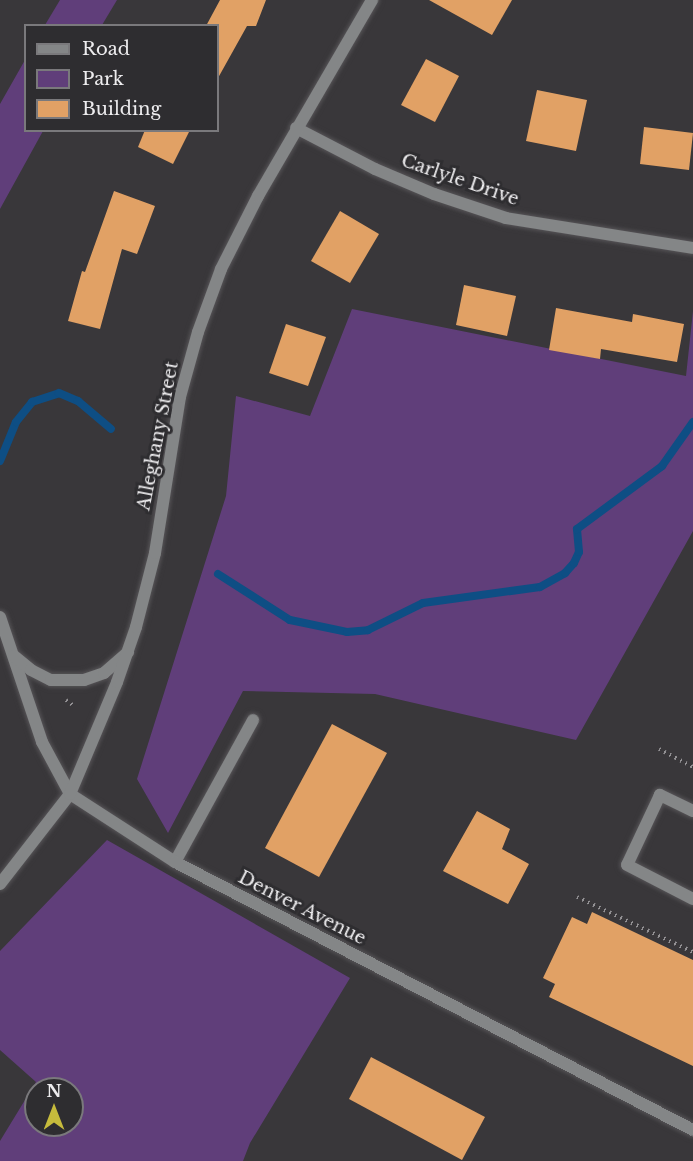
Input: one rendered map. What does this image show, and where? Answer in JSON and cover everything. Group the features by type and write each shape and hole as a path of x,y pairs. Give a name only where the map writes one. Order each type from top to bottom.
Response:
{"street":[{"name":"Alleghany Street","path":"0,884 70,794 128,652 155,553 180,397 198,332 221,269 296,128 372,0"},
{"name":"Carlyle Drive","path":"296,128 375,169 434,194 506,218 693,248"},
{"name":"Denver Avenue","path":"0,617 42,742 70,794 175,862 693,1130"},
{"path":"14,655 31,670 51,680 84,680 104,674 128,652"},
{"path":"175,862 253,720"},
{"path":"693,811 660,795 627,865 693,899"}],"path":[{"path":"65,700 74,706"},
{"path":"659,749 693,767"},
{"path":"577,897 693,952"}],"green space":[{"path":"60,0 117,0 103,24 46,24"},
{"path":"24,62 24,132 42,132 0,209 0,104"},
{"path":"352,309 686,376 693,311 693,531 576,740 375,694 243,691 168,833 137,779 226,496 236,396 310,416"},
{"path":"107,840 350,978 250,1143 243,1161 0,1161 0,1141 24,1102 24,1137 84,1137 84,1077 30,1077 0,1050 0,951"}],"building":[{"path":"220,0 266,0 256,26 247,26 219,76 219,24 207,24"},
{"path":"429,0 512,0 492,35"},
{"path":"426,59 459,76 435,122 401,105"},
{"path":"537,90 587,100 576,151 526,141"},
{"path":"644,127 693,133 689,170 640,164"},
{"path":"144,132 189,132 173,164 138,147"},
{"path":"114,191 155,206 137,254 122,249 100,329 68,321 82,271 85,272"},
{"path":"340,211 379,234 350,283 311,261"},
{"path":"464,285 516,296 507,336 456,325"},
{"path":"556,308 632,322 633,314 684,324 677,362 601,349 600,359 549,350"},
{"path":"286,324 326,337 308,386 269,373"},
{"path":"332,724 387,753 319,877 265,848"},
{"path":"477,811 510,829 502,849 529,864 508,904 443,871"},
{"path":"592,912 693,960 693,1066 549,997 555,984 543,978 572,917 587,924"},
{"path":"371,1057 485,1117 462,1160 349,1099"}],"waterway":[{"path":"0,461 16,422 32,402 59,393 78,401 111,429"},
{"path":"218,574 290,620 347,632 368,630 423,603 540,587 565,573 574,563 579,552 577,529 662,466 693,422"}]}
